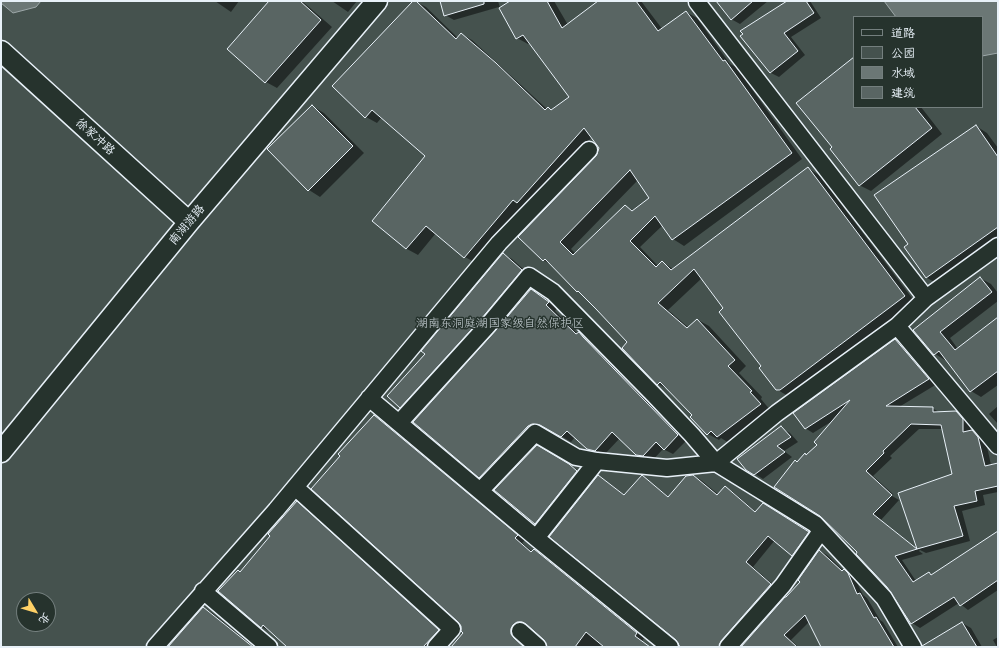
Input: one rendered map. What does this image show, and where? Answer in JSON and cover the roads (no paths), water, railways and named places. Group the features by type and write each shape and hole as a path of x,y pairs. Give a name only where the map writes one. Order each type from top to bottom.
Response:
{"street":[{"name":"南湖游路","path":"1,452 189,222 377,1"},
{"path":"697,2 926,298"},
{"name":"徐家冲路","path":"1,52 189,222"},
{"path":"155,647 203,590 295,487 499,243 590,150"},
{"path":"480,491 535,433 576,457 596,461 667,468 716,463 777,413 897,326 926,298 998,246"},
{"path":"399,423 529,276 553,292 654,395 716,463 815,524 884,598 913,647"},
{"path":"897,326 998,446"},
{"path":"369,398 536,538 670,647"},
{"path":"536,538 596,461"},
{"path":"295,487 452,629 436,647"},
{"path":"728,647 783,584 821,531"},
{"path":"203,590 269,647"},
{"path":"520,631 538,647"}],"water":[{"path":"1,1 41,1 36,7 13,13 1,3"},
{"path":"884,1 998,1 998,53 983,56 983,16 895,16"}],"park label":[{"name":"湖南东洞庭湖国家级自然保护区","path":"500,324"}]}
